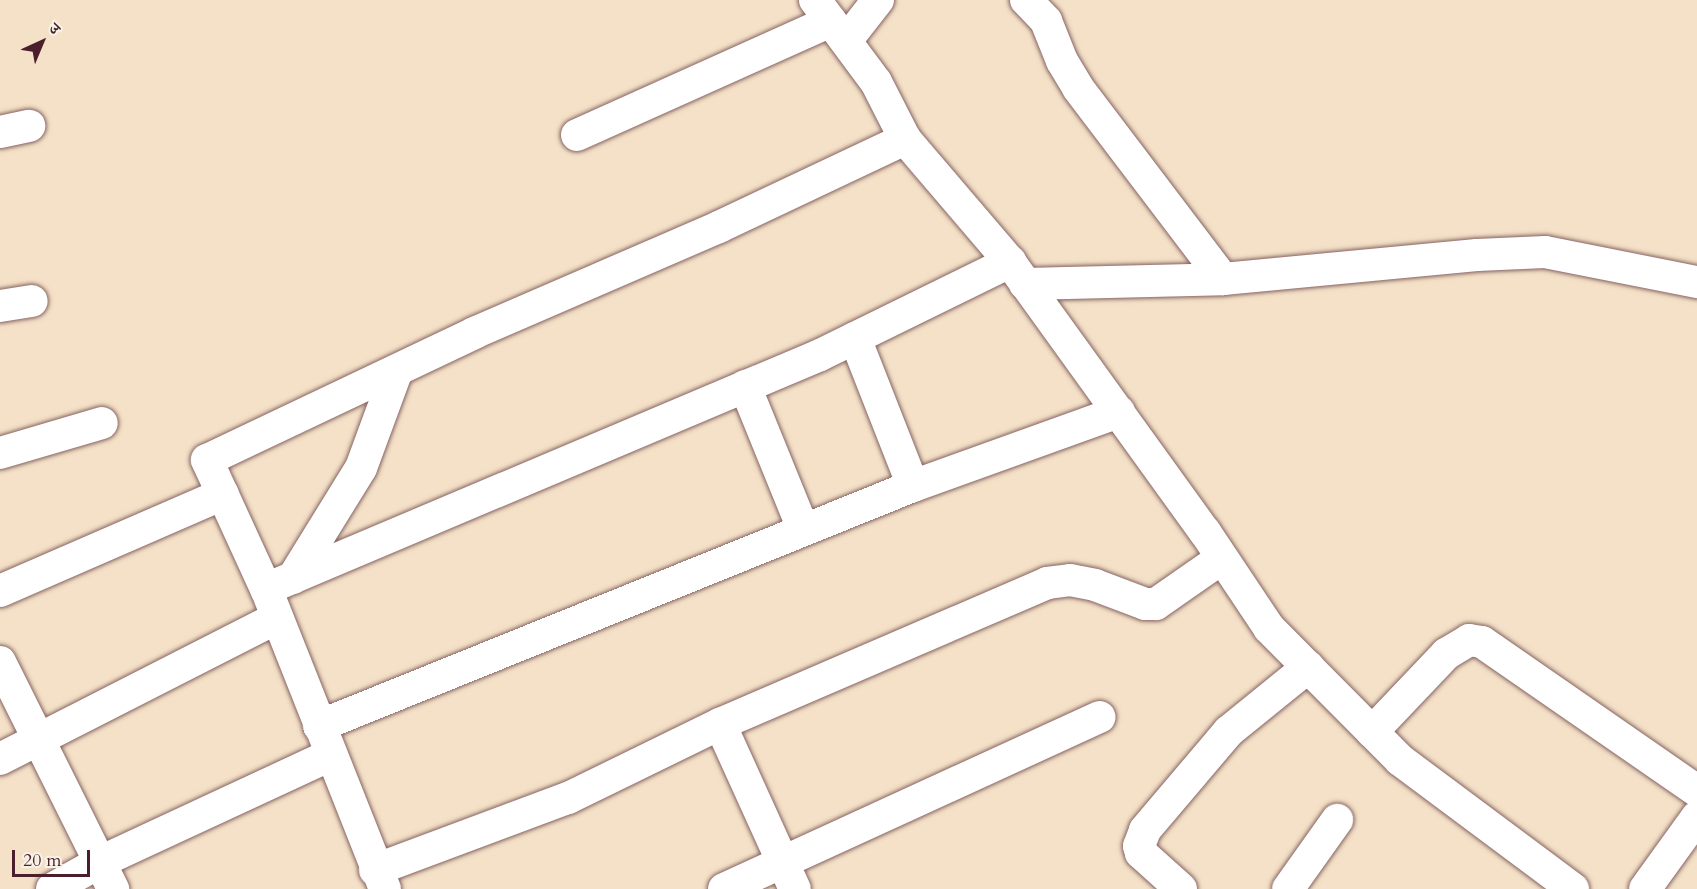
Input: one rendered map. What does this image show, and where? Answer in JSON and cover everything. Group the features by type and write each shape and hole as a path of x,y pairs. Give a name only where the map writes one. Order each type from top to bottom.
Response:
{"street":[{"path":"577,135 878,0"},
{"path":"1026,0 1046,21 1062,61 1078,88 1223,279"},
{"path":"831,21 876,82 906,139 1018,273 1119,412 1269,628 1400,760 1567,887"},
{"path":"906,139 719,227 397,370 207,460 223,494 279,584 278,618 380,880 568,798 720,724 1047,583 1070,580 1095,585 1145,604 1156,604 1222,558"},
{"path":"279,584 855,338 1018,273 1223,279 1545,252 1697,282"},
{"path":"0,306 32,301"},
{"path":"855,338 913,486"},
{"path":"279,584 362,468 397,370"},
{"path":"745,386 803,529"},
{"path":"319,726 803,529 913,486 1119,412"},
{"path":"0,453 102,423"},
{"path":"0,591 223,494"},
{"path":"0,759 278,618"},
{"path":"1372,732 1446,654 1469,640 1482,642 1697,791"},
{"path":"0,662 36,740 107,876"},
{"path":"1181,889 1141,853 1139,846 1145,830 1229,731 1308,667"},
{"path":"724,889 789,876 1099,717"},
{"path":"720,724 789,876"},
{"path":"52,889 107,876 331,755"},
{"path":"1645,889 1697,817"},
{"path":"1287,889 1336,820"}]}
